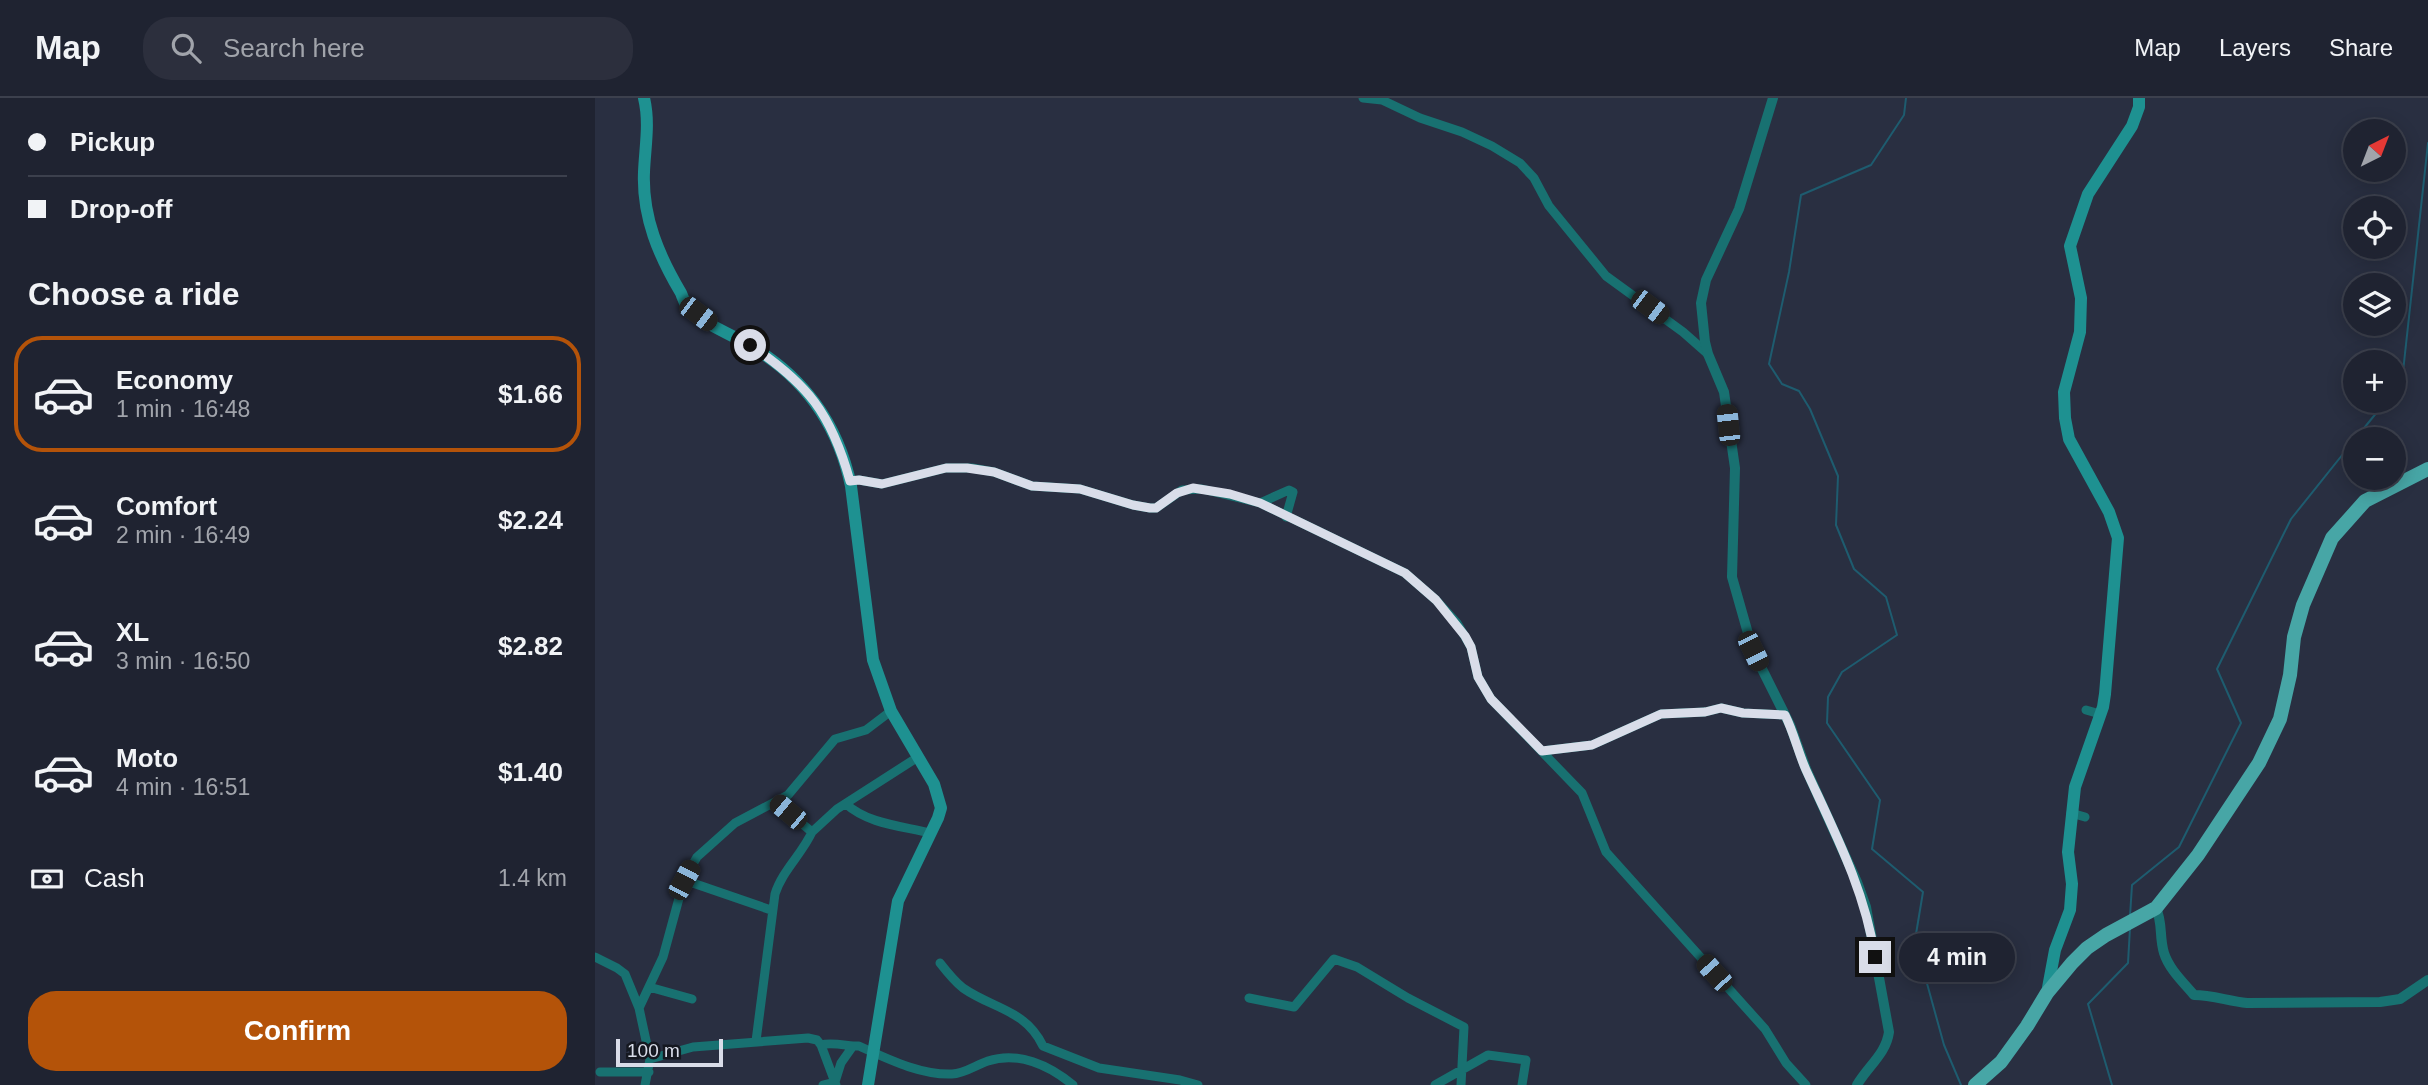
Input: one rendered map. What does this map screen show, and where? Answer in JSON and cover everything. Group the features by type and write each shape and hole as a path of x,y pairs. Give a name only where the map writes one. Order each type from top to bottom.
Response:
{"main road":[{"path":"644,98 648,120 644,175 648,221 667,271 688,307 718,329 765,355 795,379 812,396 836,440 850,481 871,650 891,711 934,784 940,802 940,814 898,901 868,1085"},
{"path":"2047,993 2055,950 2070,910 2072,884 2068,852 2075,787 2105,694 2106,626 2118,538 2109,512 2069,439 2065,418 2064,392 2080,332 2081,298 2070,246 2088,194 2132,126 2139,107 2139,98"},
{"path":"1975,1085 2001,1062 2047,993 2087,948 2156,908 2198,855 2259,762 2280,719 2290,675 2294,637 2303,605 2332,538 2365,500 2428,469"}],"street":[{"path":"1363,98 1382,100 1492,146 1520,163 1534,177 1549,206 1602,272 1683,332 1707,354"},
{"path":"1773,98 1739,209 1702,291 1701,315 1707,354 1724,392 1735,468 1732,577 1753,651 1785,715 1857,882 1872,934 1889,1032 1884,1051 1857,1085"},
{"path":"1637,297 1641,286"},
{"path":"850,481 882,484 946,468 967,468 994,472 1032,486 1080,489 1150,508 1156,508 1177,493 1193,488 1230,494 1260,503 1405,573 1436,600 1465,636 1471,647 1478,677 1491,699 1582,793 1607,852 1765,1029 1786,1063 1805,1085"},
{"path":"1260,503 1289,490 1293,492 1286,517"},
{"path":"1542,751 1592,745 1661,714 1705,712 1721,708 1743,713 1785,715"},
{"path":"2086,709 2100,715"},
{"path":"639,1008 669,941 684,880 697,857 725,830 788,795 830,743 842,736 866,730 891,711"},
{"path":"756,1041 771,910 778,884 812,832 846,804 918,757"},
{"path":"776,802 812,832"},
{"path":"846,804 856,813 871,820 930,833"},
{"path":"2071,813 2085,817"},
{"path":"684,880 771,910"},
{"path":"2156,908 2161,919 2165,956 2193,995 2209,995 2247,1003 2380,1002 2400,999 2428,980"},
{"path":"595,957 625,974 639,1008 650,1059 645,1085"},
{"path":"1249,998 1294,1007 1334,959 1357,967 1464,1027 1461,1085"},
{"path":"940,963 962,987 1017,1014 1037,1034 1043,1046 1099,1068 1198,1085"},
{"path":"649,987 692,999"},
{"path":"650,1059 693,1047 808,1038 817,1040 821,1045 836,1084"},
{"path":"821,1045 828,1043 859,1046 916,1069 950,1074 958,1074 1000,1058 1020,1058 1047,1068 1073,1085"},
{"path":"836,1084 841,1063 853,1046"},
{"path":"1435,1085 1488,1055 1526,1060 1522,1085"},
{"path":"600,1072 649,1072"},
{"path":"823,1085 836,1084"}],"waterway":[{"path":"1906,98 1904,115 1871,165 1801,195 1789,272 1769,364 1782,384 1799,391 1810,409 1838,476 1836,525 1854,569 1886,597 1897,635 1842,672 1828,697 1827,723 1880,800 1872,849 1923,892 1915,940 1944,1045 1961,1085"},
{"path":"2405,350 2428,143"},
{"path":"2365,427 2376,413"},
{"path":"2130,916 2132,885 2179,847 2241,723 2217,669 2291,519 2343,454"},
{"path":"2112,1085 2088,1004 2128,963 2130,928"}],"route":[{"path":"750,345 795,379 812,396 836,440 850,481 882,484 946,468 972,468 994,472 1032,486 1080,489 1150,508 1156,508 1182,491 1202,489 1260,503 1405,573 1457,623 1471,647 1483,688 1542,751 1592,745 1661,714 1705,712 1721,708 1743,713 1785,715 1837,841 1857,882 1866,907 1875,957"}]}
